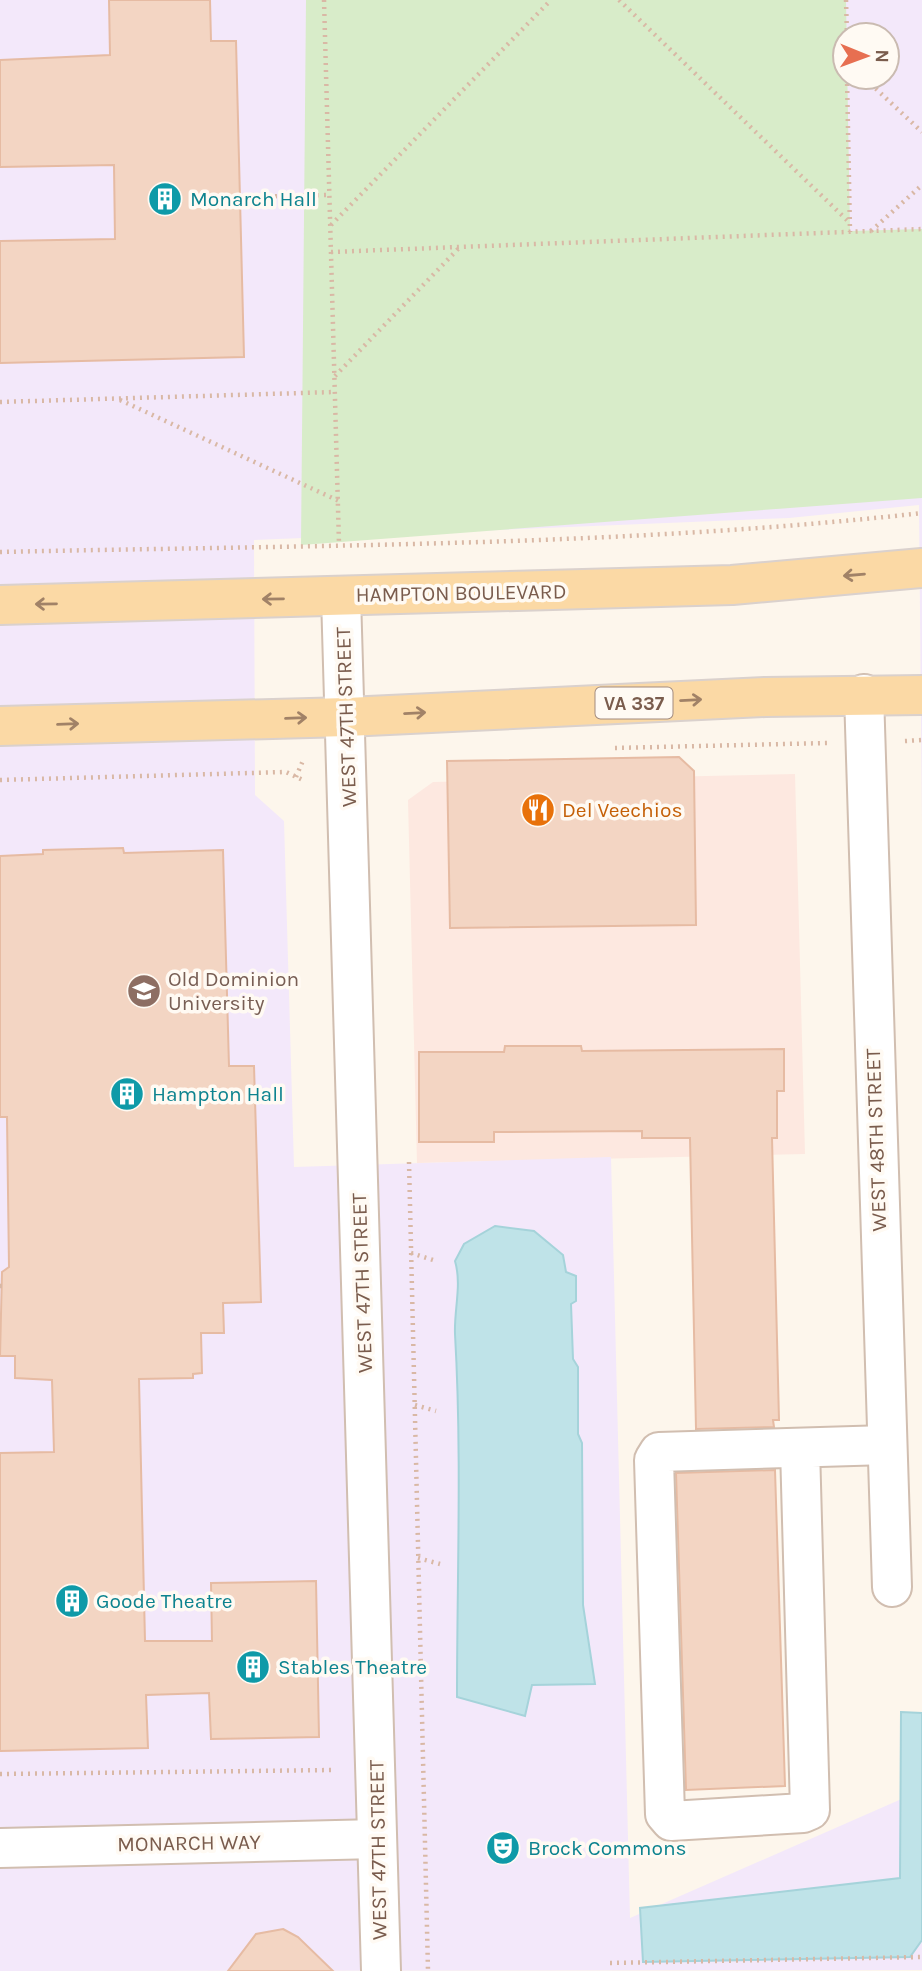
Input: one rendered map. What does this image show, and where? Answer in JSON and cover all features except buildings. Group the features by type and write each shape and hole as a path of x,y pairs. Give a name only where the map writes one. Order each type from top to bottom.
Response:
{"main road":[{"name":"HAMPTON BOULEVARD","path":"0,605 732,585 922,568"},
{"name":"VA 337","path":"0,726 347,717 864,694 922,695"}],"street":[{"name":"WEST 47TH STREET","path":"341,596 347,717 381,1971"},
{"name":"WEST 48TH STREET","path":"864,694 892,1587"},
{"path":"800,1448 810,1810 803,1813 671,1821 664,1814 654,1460 659,1452 887,1445"},
{"name":"MONARCH WAY","path":"0,1848 377,1839"}],"path":[{"path":"324,0 339,544"},
{"path":"330,225 551,0"},
{"path":"619,0 850,223"},
{"path":"846,0 847,21"},
{"path":"848,91 850,232"},
{"path":"878,91 922,132"},
{"path":"871,231 922,185"},
{"path":"247,197 330,195"},
{"path":"331,252 922,229"},
{"path":"335,376 460,247"},
{"path":"0,402 335,392"},
{"path":"118,398 339,501"},
{"path":"0,552 643,534 843,522 922,513"},
{"path":"614,748 922,740"},
{"path":"296,777 305,755"},
{"path":"0,780 286,772 306,781 307,791"},
{"path":"409,1162 428,1971"},
{"path":"411,1253 433,1260"},
{"path":"415,1405 436,1411"},
{"path":"418,1558 440,1564"},
{"path":"0,1774 334,1770 334,1756"},
{"path":"610,1963 922,1957"}],"shaded area":[{"name":"Old Dominion University","path":"0,0 922,0 922,824 919,505 789,518 254,540 255,795 284,821 294,1167 611,1157 630,1918 922,1790 922,1970 0,1971"},
{"path":"795,774 805,1154 417,1163 408,800 433,782"}],"green space":[{"path":"306,0 846,0 846,21 831,21 831,91 848,91 850,231 922,229 922,498 301,545"}],"water":[{"path":"495,1226 534,1231 563,1255 566,1272 576,1276 576,1301 571,1304 573,1359 578,1367 578,1434 582,1443 583,1605 595,1684 532,1685 525,1716 457,1697 459,1470 455,1334 458,1279 455,1261 464,1244"},
{"path":"901,1712 922,1713 922,1940 910,1957 643,1962 640,1908 900,1878"}],"place":[{"name":"Monarch Hall","path":"165,199"},
{"name":"Del Veechios","path":"538,810"},
{"name":"Old Dominion University","path":"144,991"},
{"name":"Hampton Hall","path":"127,1094"},
{"name":"Goode Theatre","path":"72,1601"},
{"name":"Stables Theatre","path":"253,1667"},
{"name":"Brock Commons","path":"503,1848"}]}
